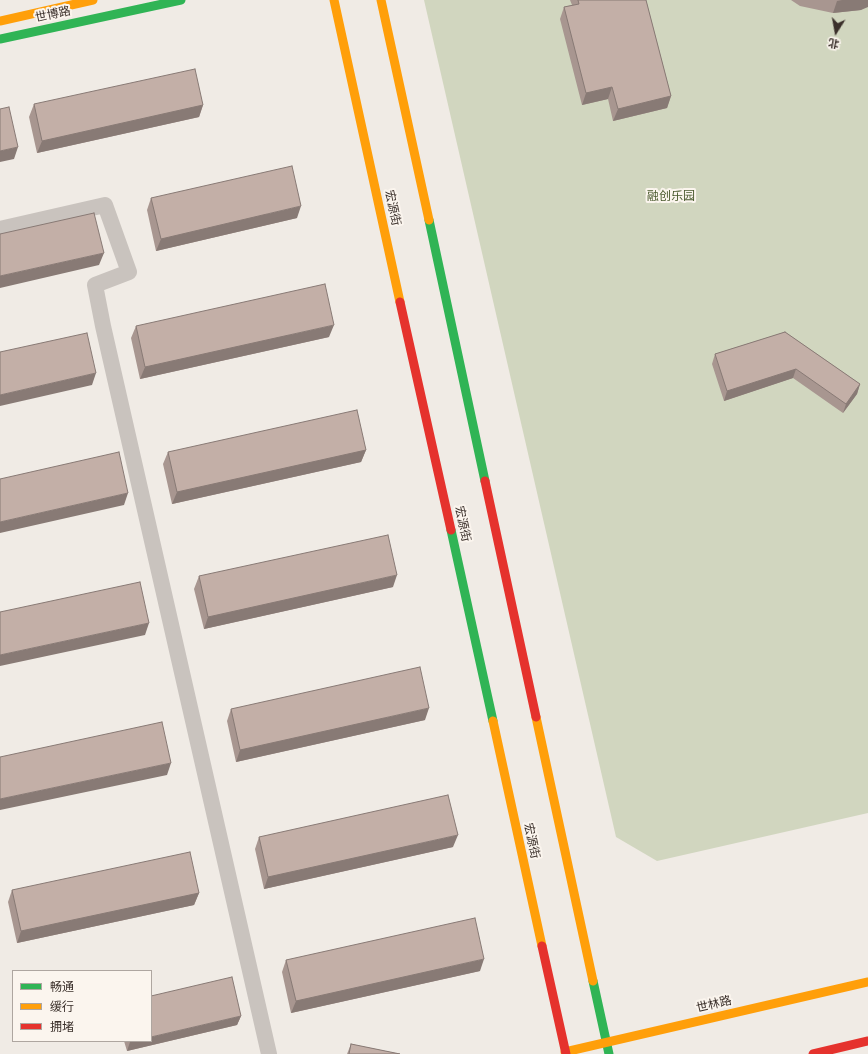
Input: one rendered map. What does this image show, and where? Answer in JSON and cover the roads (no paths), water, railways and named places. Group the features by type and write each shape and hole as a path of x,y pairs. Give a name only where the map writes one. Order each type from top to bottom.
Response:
{"main road":[{"name":"世博路","path":"0,21 93,0"},
{"name":"世博路","path":"0,39 181,0"},
{"name":"宏源街","path":"334,0 566,1053"},
{"path":"381,0 609,1054"},
{"name":"世林路","path":"566,1053 607,1042 868,982"},
{"path":"813,1054 868,1041"}],"street":[{"path":"0,229 105,205 129,272 95,285 103,326 269,1054"}],"park label":[{"name":"融创乐园","path":"671,197"}]}
